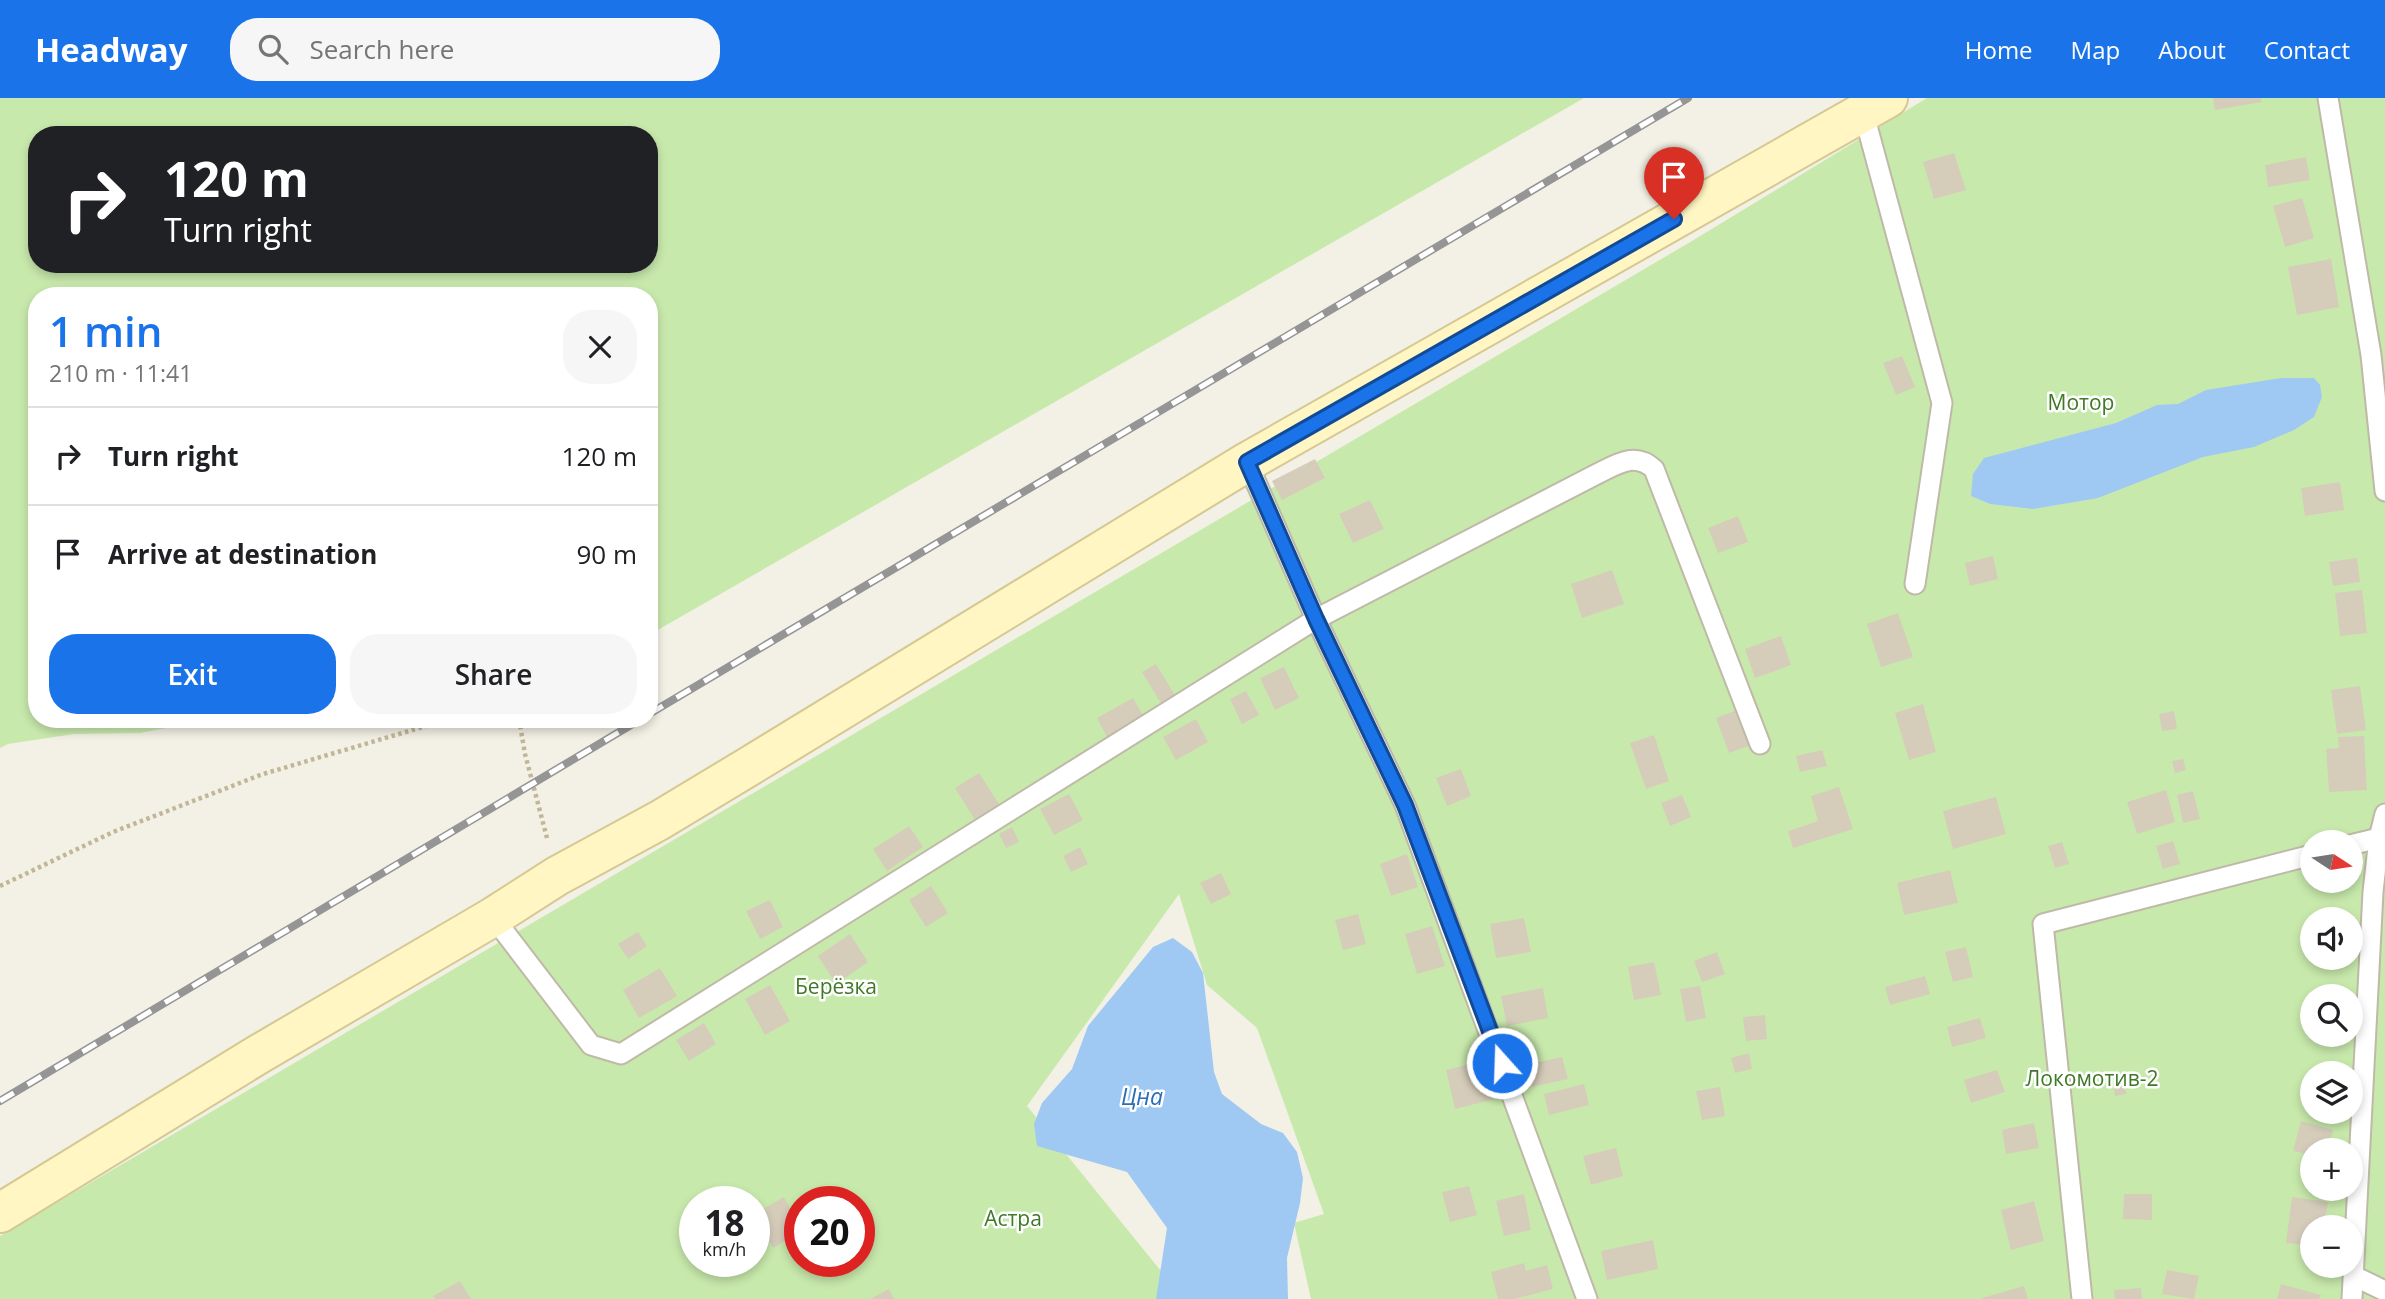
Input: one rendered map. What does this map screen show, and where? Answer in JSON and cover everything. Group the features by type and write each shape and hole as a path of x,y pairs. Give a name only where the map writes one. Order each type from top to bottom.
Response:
{"street":[{"path":"0,1213 557,876 660,820 1247,462 1876,105"}],"lane":[{"path":"2328,98 2371,355 2385,491"},
{"path":"1876,105 1942,403 1915,584"},
{"path":"493,916 591,1045 621,1054 1316,619 1623,461 1640,460 1654,469 1760,744"},
{"path":"1247,462 1316,619 1405,805 1587,1299"},
{"path":"2357,1215 2373,892 2379,838 2385,814"},
{"path":"2363,842 2379,838"},
{"path":"2082,1299 2043,924 2300,858"},
{"path":"2352,1299 2354,1278"},
{"path":"2358,1278 2385,1291"}],"path":[{"path":"0,886 113,832 263,774 419,728"},
{"path":"521,728 557,876"}],"green space":[{"path":"0,98 1584,98 658,630 658,287 28,287 28,728 166,728 140,733 74,734 8,744 0,748"},
{"path":"1927,98 2385,98 2385,1299 1311,1299 1294,1223 1324,1214 1257,1028 1207,985 1179,894 1027,1106 1165,1276 1163,1299 0,1299 0,1236 1692,241"}],"water":[{"path":"2281,378 2314,378 2320,385 2322,397 2314,417 2294,430 2254,447 2203,457 2098,498 2033,509 1990,504 1971,496 1973,474 1984,458 2116,423 2157,405 2178,404 2206,390"},
{"name":"Цна","path":"1173,938 1192,952 1203,973 1214,1072 1222,1094 1261,1124 1283,1133 1297,1152 1303,1178 1287,1258 1288,1299 1156,1299 1167,1228 1127,1172 1037,1146 1034,1124 1042,1103 1072,1069 1088,1026 1153,947"}],"building":[{"path":"2213,98 2261,98 2262,102 2215,110"},
{"path":"1954,153 1966,190 1934,199 1923,162"},
{"path":"2306,157 2310,180 2268,187 2265,165"},
{"path":"2302,198 2314,238 2285,247 2273,206"},
{"path":"2331,259 2339,307 2297,315 2288,267"},
{"path":"1902,356 1915,387 1896,395 1883,363"},
{"path":"1315,459 1325,478 1282,500 1272,481"},
{"path":"2340,482 2344,510 2305,516 2301,488"},
{"path":"1370,500 1384,529 1353,543 1339,514"},
{"path":"1738,516 1748,542 1718,553 1708,528"},
{"path":"1993,556 1998,579 1970,586 1965,563"},
{"path":"2357,558 2360,582 2333,586 2329,562"},
{"path":"1612,570 1624,604 1582,618 1571,584"},
{"path":"2362,590 2367,633 2340,636 2335,593"},
{"path":"1898,613 1913,657 1881,667 1867,624"},
{"path":"1781,636 1791,665 1755,678 1745,649"},
{"path":"1156,664 1176,697 1162,705 1142,672"},
{"path":"1284,667 1299,698 1275,710 1260,678"},
{"path":"2360,686 2366,730 2337,734 2331,690"},
{"path":"1246,691 1259,715 1242,724 1230,699"},
{"path":"1133,698 1144,717 1107,737 1097,718"},
{"path":"1923,704 1936,752 1909,760 1895,713"},
{"path":"1737,710 1751,745 1729,753 1716,718"},
{"path":"2174,711 2177,729 2162,731 2159,714"},
{"path":"1196,719 1208,742 1176,760 1163,737"},
{"path":"1654,735 1669,781 1646,789 1630,743"},
{"path":"2364,736 2367,790 2329,792 2326,749 2339,748 2338,737"},
{"path":"1822,750 1827,766 1800,772 1796,756"},
{"path":"2183,759 2186,770 2175,773 2172,761"},
{"path":"1461,769 1471,796 1447,806 1436,778"},
{"path":"979,773 999,804 975,820 955,788"},
{"path":"1839,787 1853,829 1793,848 1788,831 1818,821 1811,796"},
{"path":"2166,790 2175,822 2137,834 2127,802"},
{"path":"2193,791 2200,819 2183,823 2177,795"},
{"path":"1069,794 1083,820 1054,835 1040,809"},
{"path":"1682,795 1691,817 1670,826 1661,803"},
{"path":"1996,797 2006,834 1953,849 1943,811"},
{"path":"909,826 923,847 887,871 873,849"},
{"path":"1012,827 1019,842 1006,848 999,834"},
{"path":"2173,841 2180,864 2163,869 2156,846"},
{"path":"2062,842 2069,864 2055,868 2048,846"},
{"path":"1080,847 1088,864 1071,872 1063,856"},
{"path":"1407,854 1418,887 1391,896 1380,864"},
{"path":"1950,870 1958,903 1904,915 1897,883"},
{"path":"1221,873 1231,894 1211,904 1200,883"},
{"path":"931,886 948,913 926,927 909,900"},
{"path":"770,900 783,927 760,939 746,911"},
{"path":"1358,914 1366,944 1343,950 1335,920"},
{"path":"1524,918 1531,952 1496,958 1490,924"},
{"path":"1432,926 1445,966 1417,974 1405,934"},
{"path":"638,932 647,946 628,959 618,944"},
{"path":"850,934 868,962 836,984 818,956"},
{"path":"1966,947 1973,977 1953,982 1945,952"},
{"path":"1717,952 1725,974 1702,982 1694,961"},
{"path":"1654,962 1661,995 1634,1000 1628,967"},
{"path":"660,968 677,996 639,1018 623,990"},
{"path":"1925,976 1930,994 1890,1005 1885,987"},
{"path":"770,985 790,1021 765,1035 745,999"},
{"path":"1700,986 1706,1018 1686,1022 1680,989"},
{"path":"1543,988 1548,1018 1507,1026 1501,996"},
{"path":"1765,1015 1767,1039 1746,1041 1743,1017"},
{"path":"1980,1018 1986,1038 1952,1047 1947,1027"},
{"path":"704,1023 716,1044 689,1061 676,1040"},
{"path":"1749,1053 1752,1069 1735,1073 1731,1058"},
{"path":"1562,1057 1568,1079 1532,1087 1526,1065"},
{"path":"1486,1060 1495,1099 1455,1109 1446,1070"},
{"path":"1997,1070 2005,1092 1971,1103 1964,1080"},
{"path":"2124,1080 2126,1094 2115,1096 2113,1081"},
{"path":"1584,1084 1589,1105 1549,1115 1544,1094"},
{"path":"1720,1087 1725,1116 1702,1120 1696,1091"},
{"path":"2034,1123 2039,1148 2006,1154 2002,1130"},
{"path":"2300,1124 2333,1130 2331,1138 2300,1138 2300,1152 2293,1151"},
{"path":"1616,1148 1623,1176 1591,1185 1583,1156"},
{"path":"1469,1186 1477,1215 1450,1222 1442,1192"},
{"path":"1524,1194 1531,1230 1504,1236 1496,1201"},
{"path":"2124,1194 2152,1194 2152,1220 2123,1219"},
{"path":"784,1197 784,1242 773,1248 770,1243 770,1205"},
{"path":"2292,1197 2300,1198 2300,1201 2328,1202 2326,1215 2300,1215 2300,1245 2286,1243"},
{"path":"2034,1201 2044,1241 2011,1250 2001,1210"},
{"path":"1653,1240 1658,1269 1607,1280 1601,1251"},
{"path":"1524,1263 1526,1271 1547,1265 1553,1289 1514,1299 1498,1299 1491,1272"},
{"path":"2167,1270 2199,1276 2194,1299 2162,1294"},
{"path":"460,1281 471,1299 435,1299 433,1296"},
{"path":"2281,1284 2321,1295 2319,1299 2277,1299"},
{"path":"2024,1286 2028,1299 1982,1298"},
{"path":"2141,1288 2142,1299 2115,1299 2114,1290"},
{"path":"889,1289 894,1299 870,1299"}],"railway":[{"path":"658,709 1688,98"},
{"path":"0,1101 626,728"}],"route":[{"path":"1502,1063 1405,805 1316,619 1247,462 1674,219"}],"park label":[{"name":"Мотор","path":"2081,403"},
{"name":"Берёзка","path":"836,987"},
{"name":"Локомотив-2","path":"2092,1079"},
{"name":"Астра","path":"1013,1219"}]}
